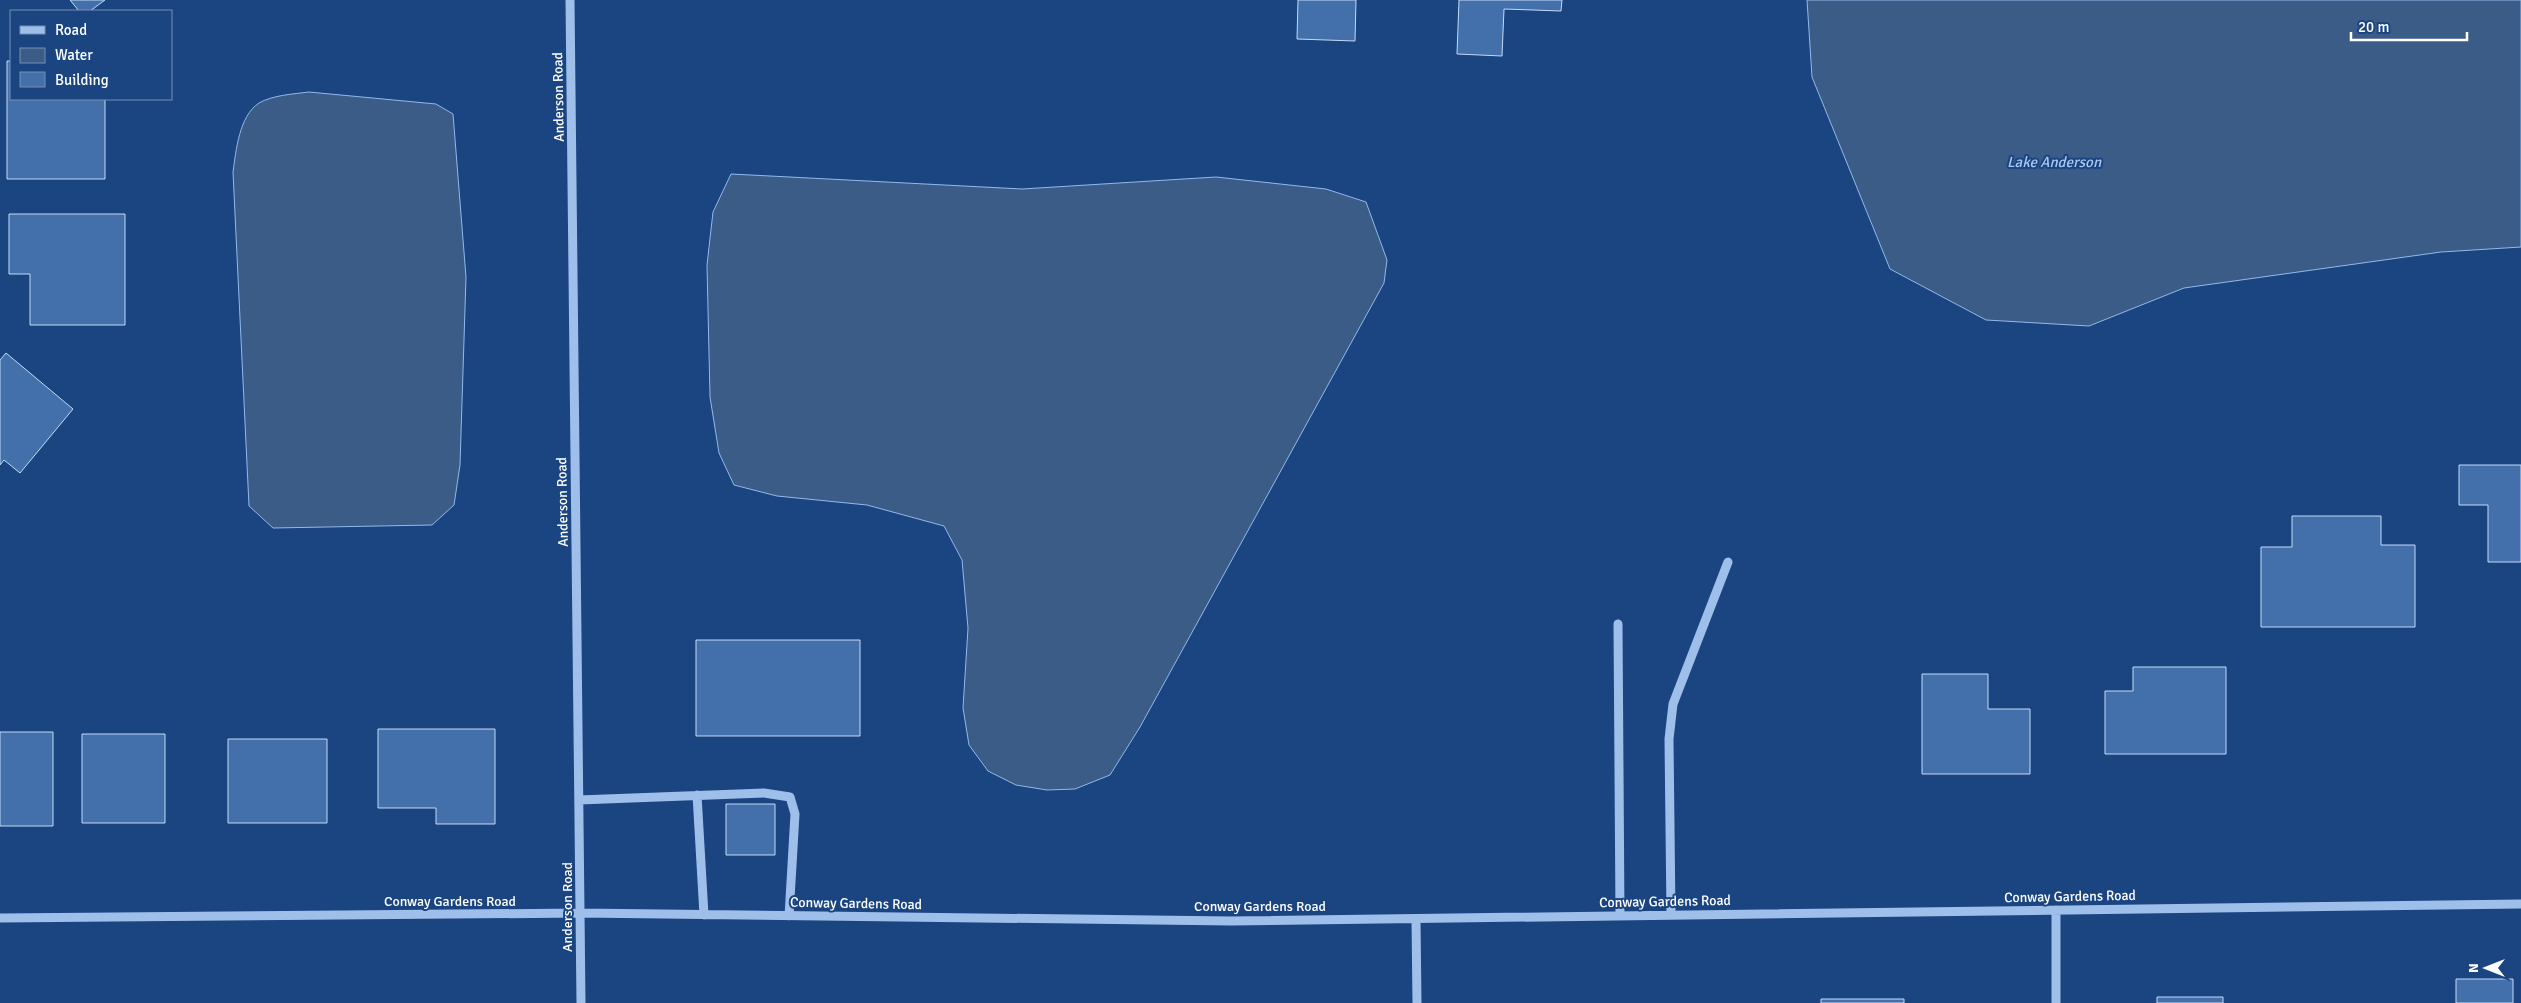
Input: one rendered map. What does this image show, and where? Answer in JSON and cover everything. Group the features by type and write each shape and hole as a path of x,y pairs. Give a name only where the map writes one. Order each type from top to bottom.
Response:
{"street":[{"name":"Anderson Road","path":"570,0 581,1003"},
{"path":"1671,915 1670,738 1673,704 1728,562"},
{"path":"1618,624 1620,916"},
{"path":"579,800 764,793 790,797 796,814 789,916"},
{"path":"697,795 704,915"},
{"name":"Conway Gardens Road","path":"0,918 581,913 1231,921 2521,904"},
{"path":"2056,910 2056,1003"},
{"path":"1416,918 1417,1003"}],"water":[{"name":"Lake Anderson","path":"1807,0 2521,0 2521,247 2441,252 2184,288 2089,326 1986,320 1890,269 1812,77"},
{"path":"309,92 436,104 453,114 466,277 460,465 454,505 432,525 273,528 249,506 234,164 240,134 252,109 259,103 271,98"},
{"path":"731,174 1022,189 1216,177 1326,189 1366,202 1387,260 1384,283 1140,727 1110,775 1075,789 1047,790 1016,785 988,771 969,745 963,708 968,628 962,560 944,526 867,505 777,496 734,485 719,453 710,397 707,265 713,212"}],"building":[{"path":"70,0 105,0 91,10 78,10"},
{"path":"1298,0 1356,0 1355,41 1297,39"},
{"path":"1459,0 1562,0 1561,11 1504,9 1502,56 1457,54"},
{"path":"7,61 10,61 10,100 105,100 105,179 7,179"},
{"path":"9,214 125,214 125,325 30,325 30,274 9,274"},
{"path":"6,353 73,409 20,473 4,460 0,465 0,360"},
{"path":"2459,465 2521,465 2521,562 2488,562 2488,505 2459,505"},
{"path":"2292,516 2381,516 2381,545 2415,545 2415,627 2261,627 2261,547 2292,547"},
{"path":"696,640 860,640 860,736 696,736"},
{"path":"2133,667 2226,667 2226,754 2105,754 2105,691 2133,691"},
{"path":"1922,674 1988,674 1988,709 2030,709 2030,774 1922,774"},
{"path":"378,729 495,729 495,824 436,824 436,808 378,808"},
{"path":"0,732 53,732 53,826 0,826"},
{"path":"82,734 165,734 165,823 82,823"},
{"path":"228,739 327,739 327,823 228,823"},
{"path":"726,804 775,804 775,855 726,855"},
{"path":"2456,979 2513,979 2513,1003 2456,1003"},
{"path":"2157,997 2223,997 2223,1003 2157,1003"},
{"path":"1821,999 1904,999 1904,1003 1821,1003"}]}
